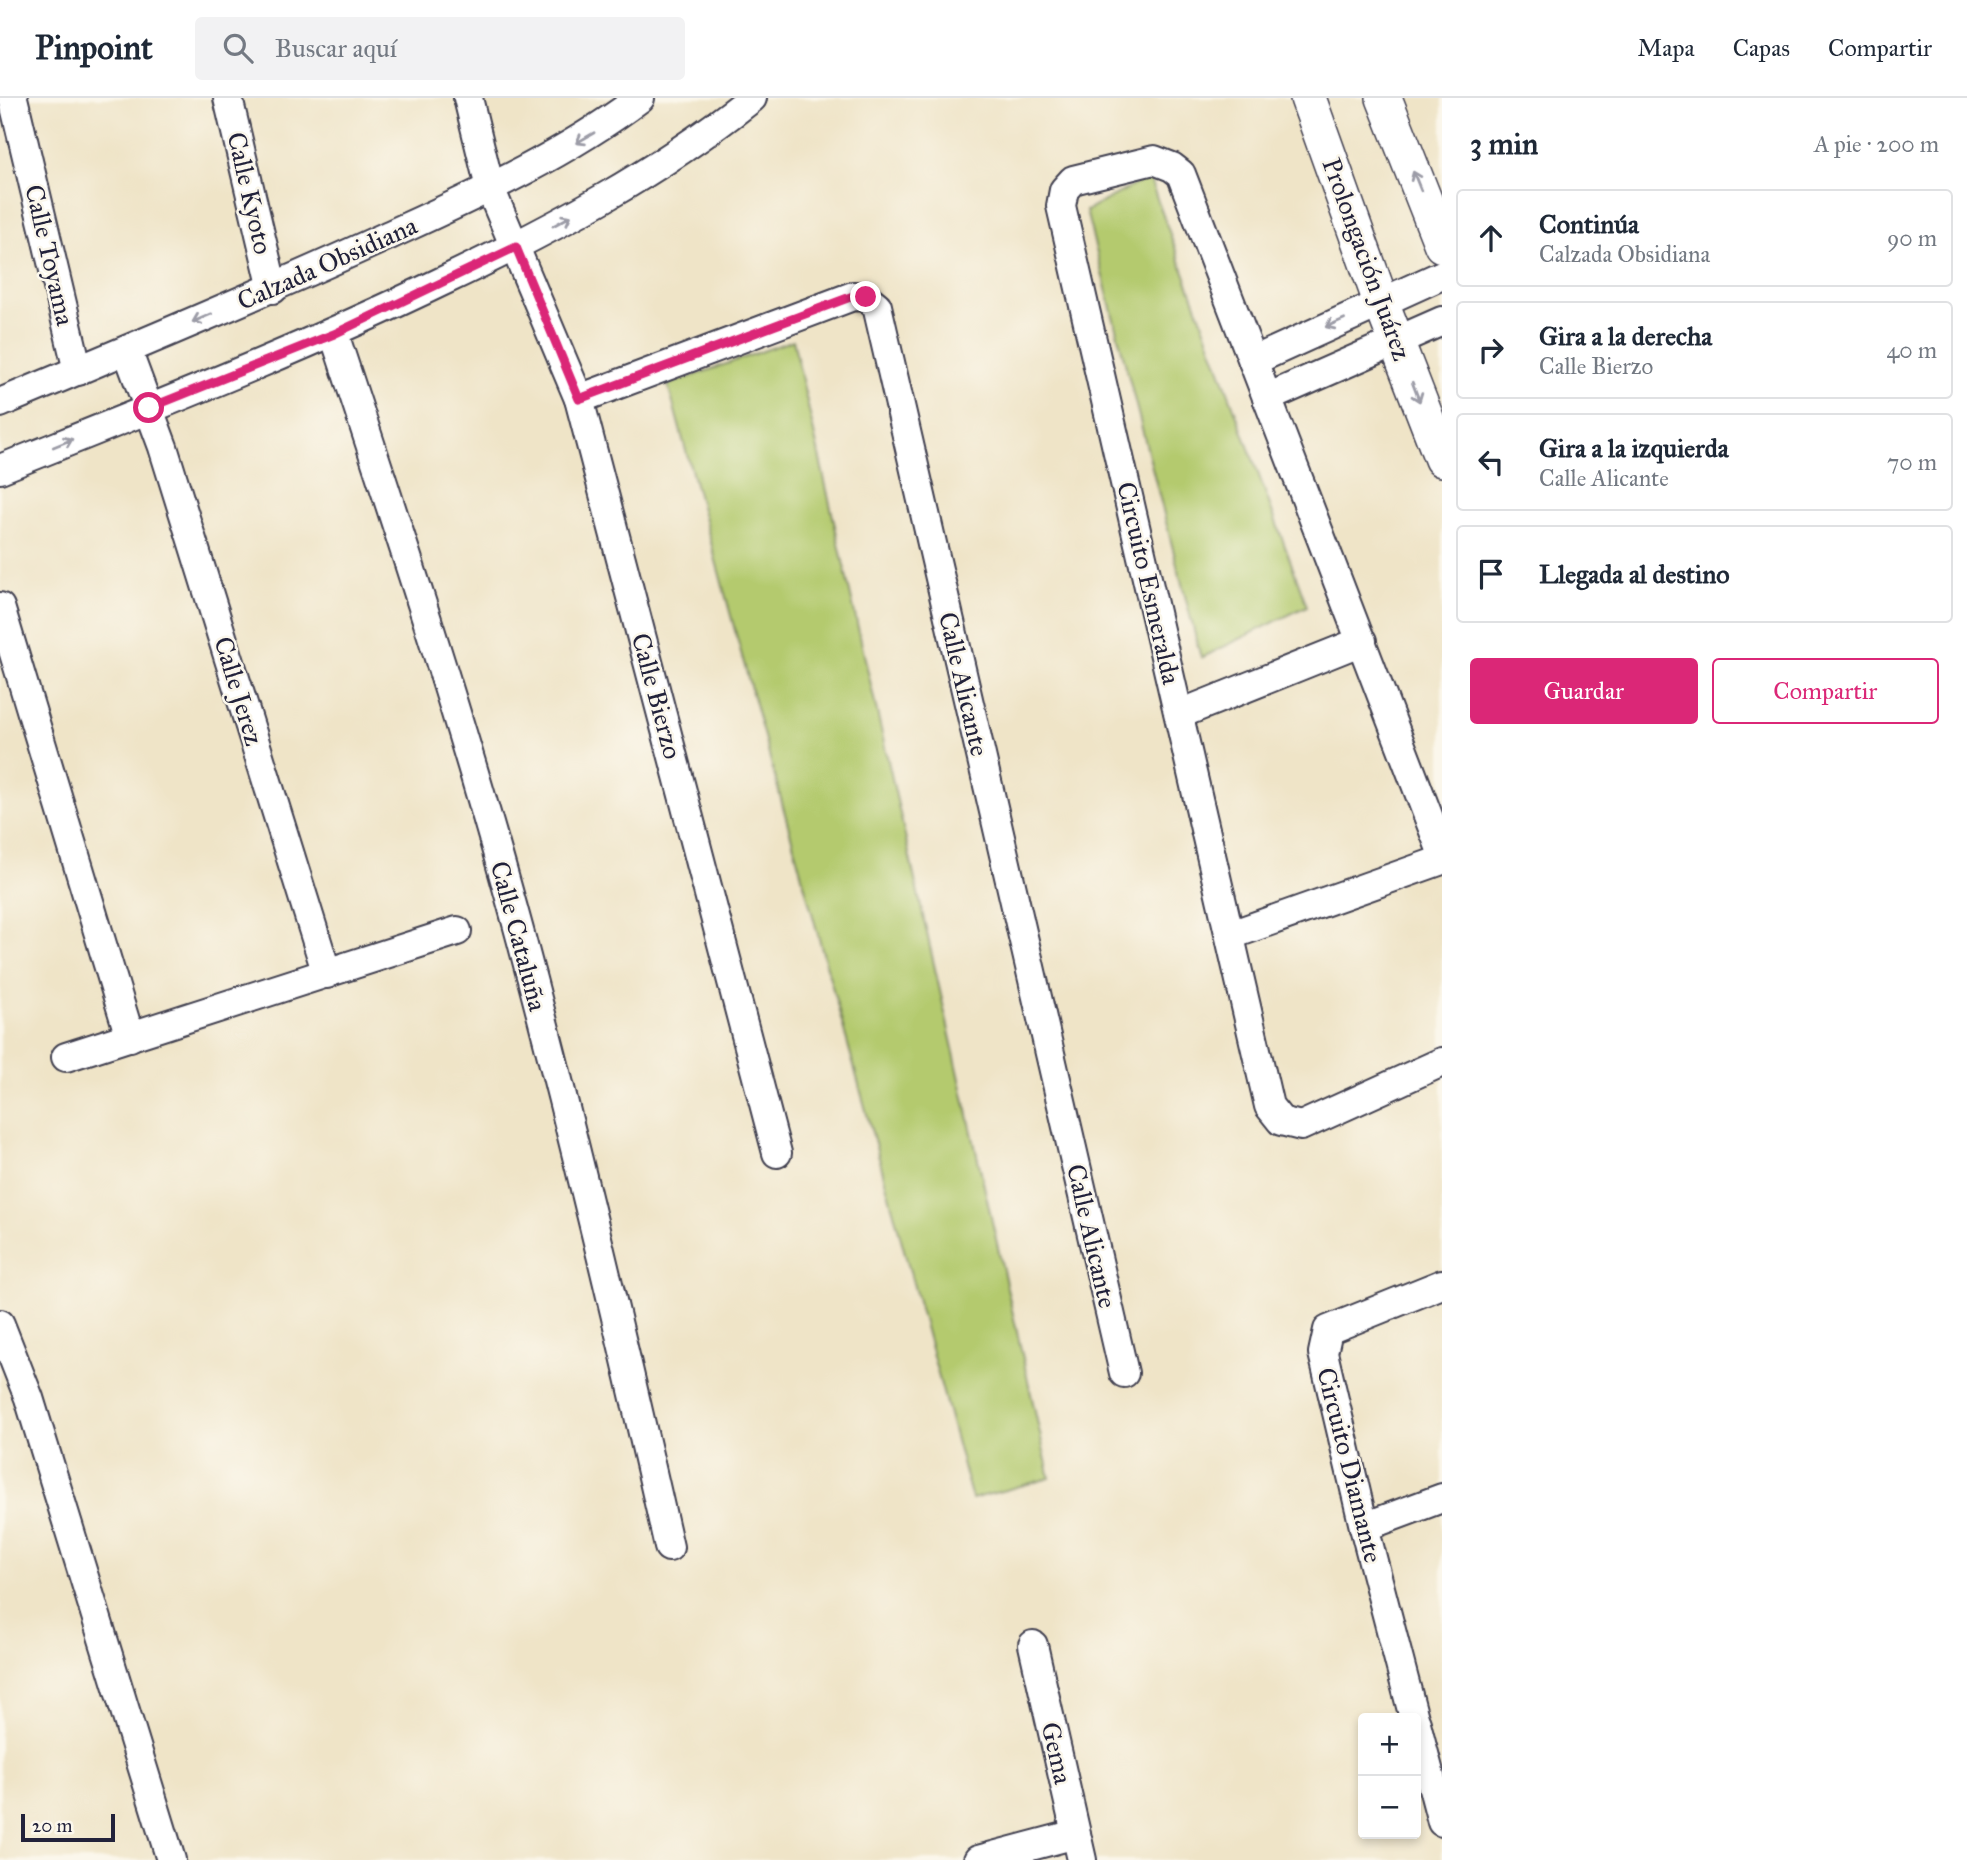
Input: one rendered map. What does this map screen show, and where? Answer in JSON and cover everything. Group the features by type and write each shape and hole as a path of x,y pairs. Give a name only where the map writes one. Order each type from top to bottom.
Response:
{"street":[{"name":"Calle Toyama","path":"13,98 78,371"},
{"name":"Calle Kyoto","path":"228,98 272,289"},
{"name":"Calle Bierzo","path":"468,98 490,188 579,399 777,1153"},
{"name":"Calzada Obsidiana","path":"0,403 272,289 490,188 596,131 640,98"},
{"path":"0,469 334,334 516,247 613,193 711,131 752,98"},
{"name":"Prolongación Juárez","path":"1308,98 1381,302 1442,459"},
{"path":"1384,98 1442,244"},
{"name":"Circuito Esmeralda","path":"1442,852 1181,174 1172,167 1153,160 1073,180 1060,198 1061,206 1269,1106 1280,1121 1301,1126 1442,1062"},
{"path":"1253,361 1442,275"},
{"name":"Calle Alicante","path":"579,399 853,296 866,297 877,306 1124,1373"},
{"path":"1268,398 1442,321"},
{"name":"Calle Cataluña","path":"334,334 432,633 520,935 599,1240 669,1547"},
{"name":"Calle Jerez","path":"127,350 149,408 327,974"},
{"path":"0,607 130,1037"},
{"path":"1180,713 1362,641"},
{"path":"1231,934 1442,860"},
{"path":"66,1057 457,931"},
{"name":"Circuito Diamante","path":"1413,1713 1364,1527 1323,1353 1323,1342 1328,1330 1442,1284"},
{"path":"0,1324 33,1411 171,1860"},
{"path":"1364,1527 1442,1498"},
{"name":"Gema","path":"1033,1645 1079,1847"},
{"name":"Circuito Diamante","path":"1421,1743 1442,1822"},
{"path":"978,1860 1079,1847"}],"green space":[{"path":"1149,177 1307,606 1201,658 1086,211"},
{"path":"793,340 1050,1478 972,1499 668,385"}],"route":[{"path":"149,408 334,334 516,247 579,399 853,296 866,297"}]}
